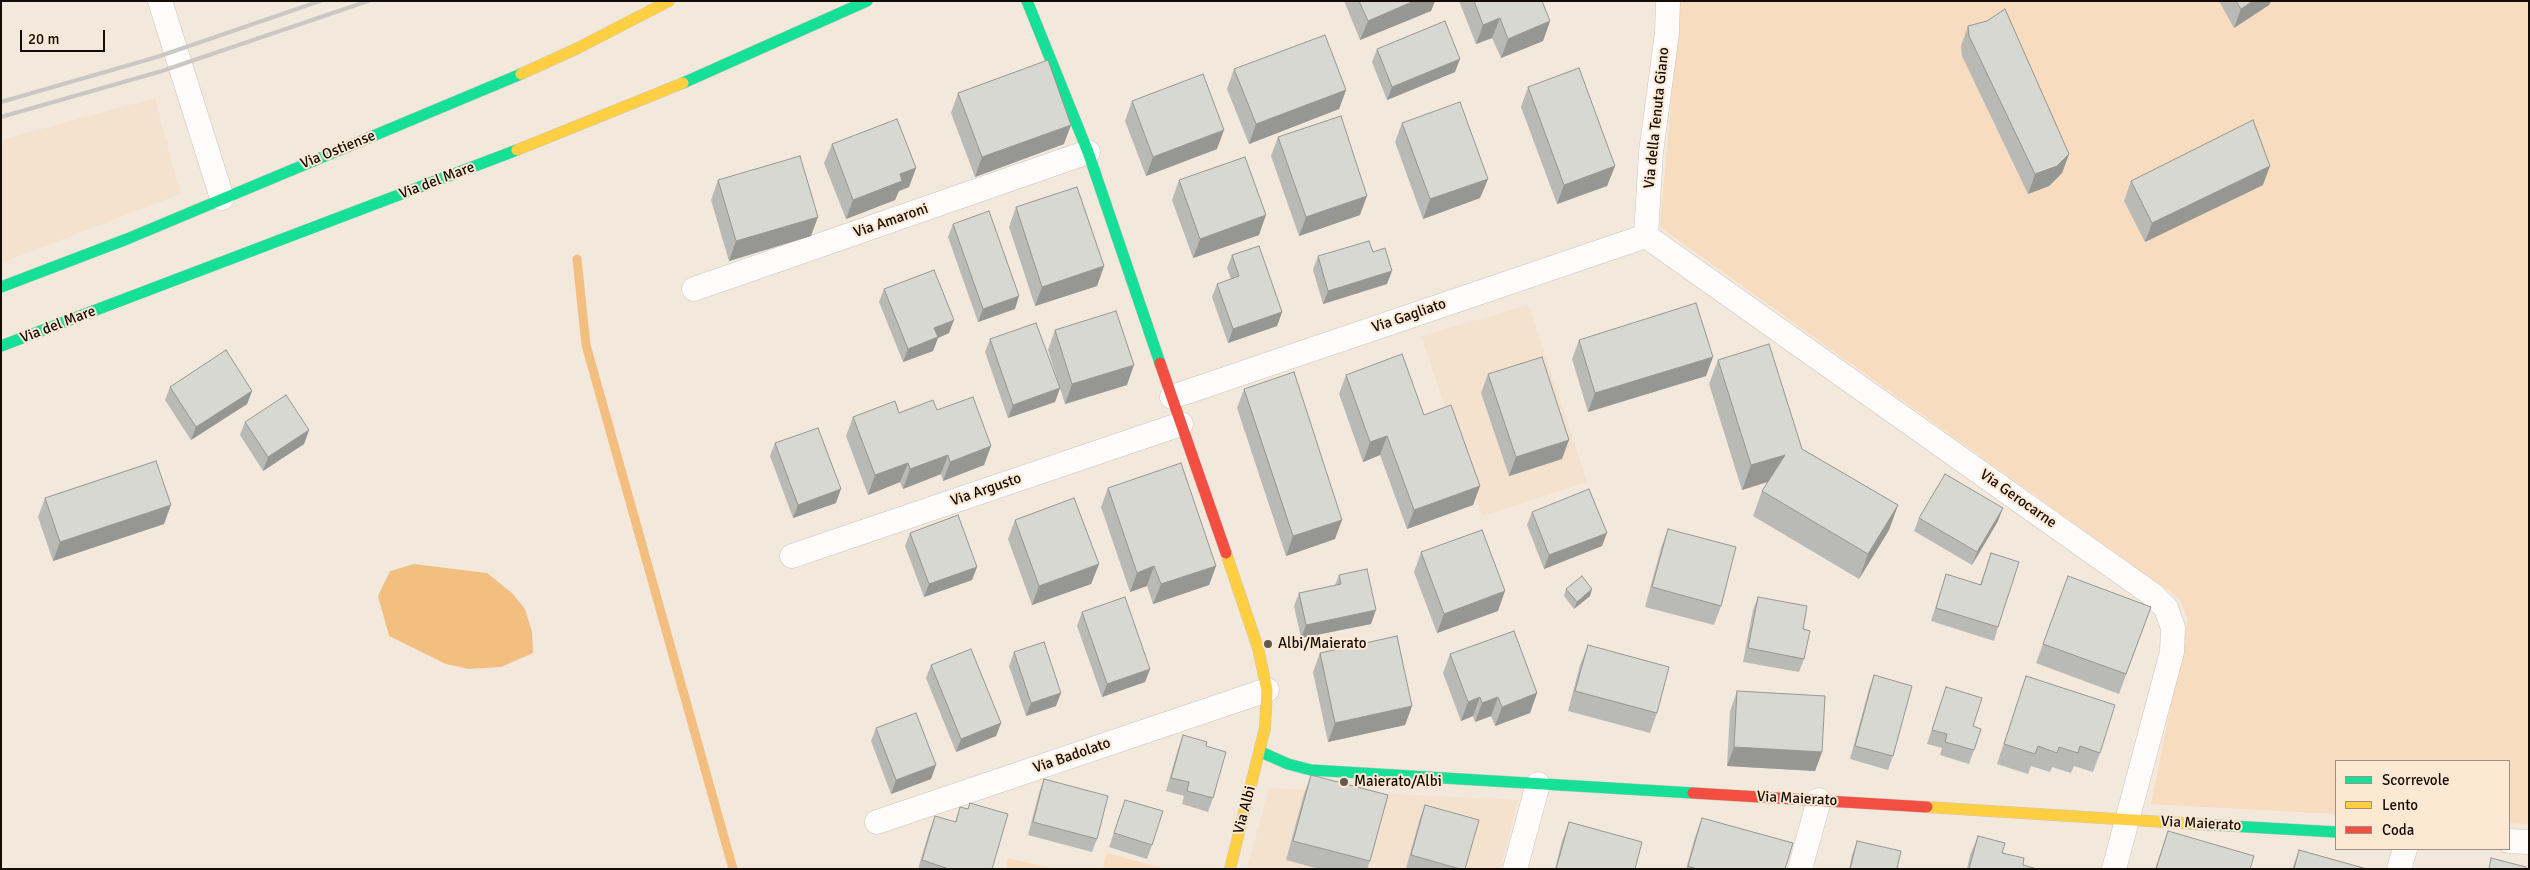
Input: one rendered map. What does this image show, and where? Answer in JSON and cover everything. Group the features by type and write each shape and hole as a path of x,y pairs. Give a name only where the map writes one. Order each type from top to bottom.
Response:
{"street":[{"path":"160,1 222,198"},
{"name":"Via Ostiense","path":"1,287 127,239 516,76 583,46 669,1"},
{"name":"Via del Mare","path":"1,346 557,135 731,64 867,1"},
{"name":"Via della Tenuta Giano","path":"1646,236 1651,152 1667,33 1668,1"},
{"name":"Via Albi","path":"1030,2 1088,152 1249,617 1258,648 1267,690 1267,714 1261,752 1230,869"},
{"name":"Via Amaroni","path":"694,289 1088,152"},
{"name":"Via Gagliato","path":"1172,397 1646,236"},
{"name":"Via Gerocarne","path":"1646,236 2159,600 2171,618 2174,640 2129,820 2114,869"},
{"name":"Via Argusto","path":"792,556 1181,424"},
{"name":"Via Badolato","path":"877,822 1267,690"},
{"name":"Via Maierato","path":"1261,752 1288,764 1311,770 2335,832"},
{"path":"1516,869 1538,784"},
{"path":"1800,869 1819,800"},
{"path":"2510,841 2529,842"},
{"path":"2400,869 2405,850"}],"shaded area":[{"path":"1680,1 2529,1 2529,824 2510,823 2510,760 2335,760 2335,814 2151,804 2188,620 2179,598 1660,227"},
{"path":"155,98 180,194 1,263 1,140"},
{"path":"1529,305 1587,482 1482,516 1421,336"},
{"path":"414,564 487,573 512,593 525,609 532,632 533,653 501,667 469,669 446,664 389,636 378,596 390,571"},
{"path":"1269,788 1518,800 1500,869 1247,869"},
{"path":"1106,853 1166,869 1103,869"},
{"path":"1008,858 1056,869 1006,869"}],"building":[{"path":"1359,1 1414,1 1368,21"},
{"path":"1474,1 1542,1 1550,21 1508,39 1500,18 1483,25"},
{"path":"2236,1 2253,1 2241,9"},
{"path":"2005,9 2069,154 2057,166 2035,174 1969,36 1968,26 1987,21"},
{"path":"1445,21 1460,59 1392,87 1377,49"},
{"path":"1325,35 1346,90 1256,124 1234,69"},
{"path":"1048,60 1071,125 982,157 958,93"},
{"path":"1579,68 1615,166 1564,185 1528,87"},
{"path":"1203,74 1224,130 1153,157 1132,101"},
{"path":"1460,102 1488,179 1430,199 1402,123"},
{"path":"1341,116 1367,196 1306,217 1278,137"},
{"path":"897,119 916,168 900,174 902,181 853,200 832,144"},
{"path":"2253,120 2270,166 2152,223 2131,181"},
{"path":"800,156 818,217 736,241 718,180"},
{"path":"1245,157 1266,215 1200,239 1179,180"},
{"path":"1077,187 1104,266 1042,287 1016,207"},
{"path":"989,211 1019,296 983,309 953,224"},
{"path":"1369,241 1373,252 1385,248 1392,271 1328,291 1318,256"},
{"path":"1259,246 1282,312 1233,329 1217,284 1239,276 1232,255"},
{"path":"934,270 954,320 934,328 938,337 908,349 884,289"},
{"path":"1696,303 1713,357 1595,393 1579,340"},
{"path":"1116,311 1134,365 1072,384 1055,330"},
{"path":"1036,323 1060,388 1013,405 990,339"},
{"path":"1769,344 1802,449 1898,505 1868,554 1762,491 1785,455 1751,465 1718,360"},
{"path":"226,350 252,391 196,427 170,387"},
{"path":"1402,354 1424,415 1451,405 1480,486 1414,510 1387,436 1370,442 1346,375"},
{"path":"1542,357 1569,440 1516,457 1488,374"},
{"path":"1294,372 1342,520 1293,536 1244,389"},
{"path":"286,395 309,430 268,457 245,422"},
{"path":"973,397 991,446 950,462 948,455 910,469 908,463 875,475 853,417 895,401 899,413 933,400 937,410"},
{"path":"818,428 841,489 798,505 775,443"},
{"path":"156,461 171,505 60,542 45,498"},
{"path":"1181,463 1216,566 1161,584 1154,566 1137,573 1108,488"},
{"path":"1945,474 2003,508 1977,552 1919,518"},
{"path":"1589,489 1607,533 1549,555 1532,512"},
{"path":"1074,498 1099,564 1039,586 1015,520"},
{"path":"958,515 977,567 929,584 910,533"},
{"path":"1668,529 1736,547 1721,606 1652,587"},
{"path":"1482,530 1505,591 1444,614 1421,552"},
{"path":"1991,553 2019,562 1998,627 1936,608 1946,574 1981,585"},
{"path":"1367,569 1376,610 1306,625 1299,593 1341,584 1339,575"},
{"path":"1582,576 1592,589 1577,602 1566,589"},
{"path":"2068,576 2151,607 2126,674 2043,644"},
{"path":"1125,597 1150,669 1107,684 1082,612"},
{"path":"1758,597 1807,606 1803,629 1810,631 1804,659 1748,648"},
{"path":"1514,631 1537,693 1502,707 1498,697 1482,703 1480,697 1468,702 1450,654"},
{"path":"1397,636 1412,706 1335,723 1320,653"},
{"path":"1044,642 1061,693 1031,703 1014,652"},
{"path":"1588,645 1669,667 1657,713 1575,691"},
{"path":"971,649 1001,723 961,739 931,665"},
{"path":"1874,675 1912,686 1893,756 1855,746"},
{"path":"2026,676 2115,705 2100,753 2080,746 2078,753 2059,747 2057,753 2038,746 2035,754 2004,744"},
{"path":"1946,687 1982,698 1973,726 1981,729 1974,750 1945,742 1947,734 1932,730"},
{"path":"1737,691 1825,696 1822,752 1734,747"},
{"path":"916,713 936,765 896,780 876,728"},
{"path":"1183,735 1207,742 1206,746 1226,752 1213,798 1187,791 1189,782 1171,778"},
{"path":"1311,775 1388,795 1370,861 1293,841"},
{"path":"1044,779 1108,796 1097,839 1033,822"},
{"path":"1125,800 1163,811 1152,845 1114,833"},
{"path":"970,803 1008,814 992,869 949,869 922,860 935,816 956,822 960,807 968,809"},
{"path":"1425,805 1479,820 1465,869 1411,855"},
{"path":"1702,818 1793,843 1785,869 1697,869 1688,866"},
{"path":"1569,822 1642,842 1635,869 1556,869"},
{"path":"2168,831 2254,856 2250,869 2156,869"},
{"path":"1978,836 2005,843 2002,853 2024,858 2023,865 2037,869 1969,869"},
{"path":"1857,841 1901,851 1897,869 1850,869"},
{"path":"2299,850 2367,869 2294,869"},
{"path":"2491,858 2526,867 2525,869 2489,869"}],"waterway":[{"path":"577,259 586,345 733,869"}],"railway":[{"path":"1,102 157,57 320,1"},
{"path":"1,117 162,71 368,1"}],"traffic: fast":[{"path":"683,83 867,1"},
{"path":"1027,1 1088,152 1160,363"},
{"path":"1,287 127,239 521,74"},
{"path":"1,346 517,150"},
{"path":"1261,752 1288,764 1311,770 1693,793"},
{"path":"2196,824 2335,832"}],"traffic: slow":[{"path":"521,74 576,49 669,1"},
{"path":"517,150 683,83"},
{"path":"1226,553 1258,648 1267,690 1265,728 1230,869"},
{"path":"1927,807 2196,824"}],"traffic: jam":[{"path":"1160,363 1226,553"},
{"path":"1693,793 1927,807"}],"place":[{"name":"Albi/Maierato","path":"1268,644"},
{"name":"Maierato/Albi","path":"1344,782"}]}
